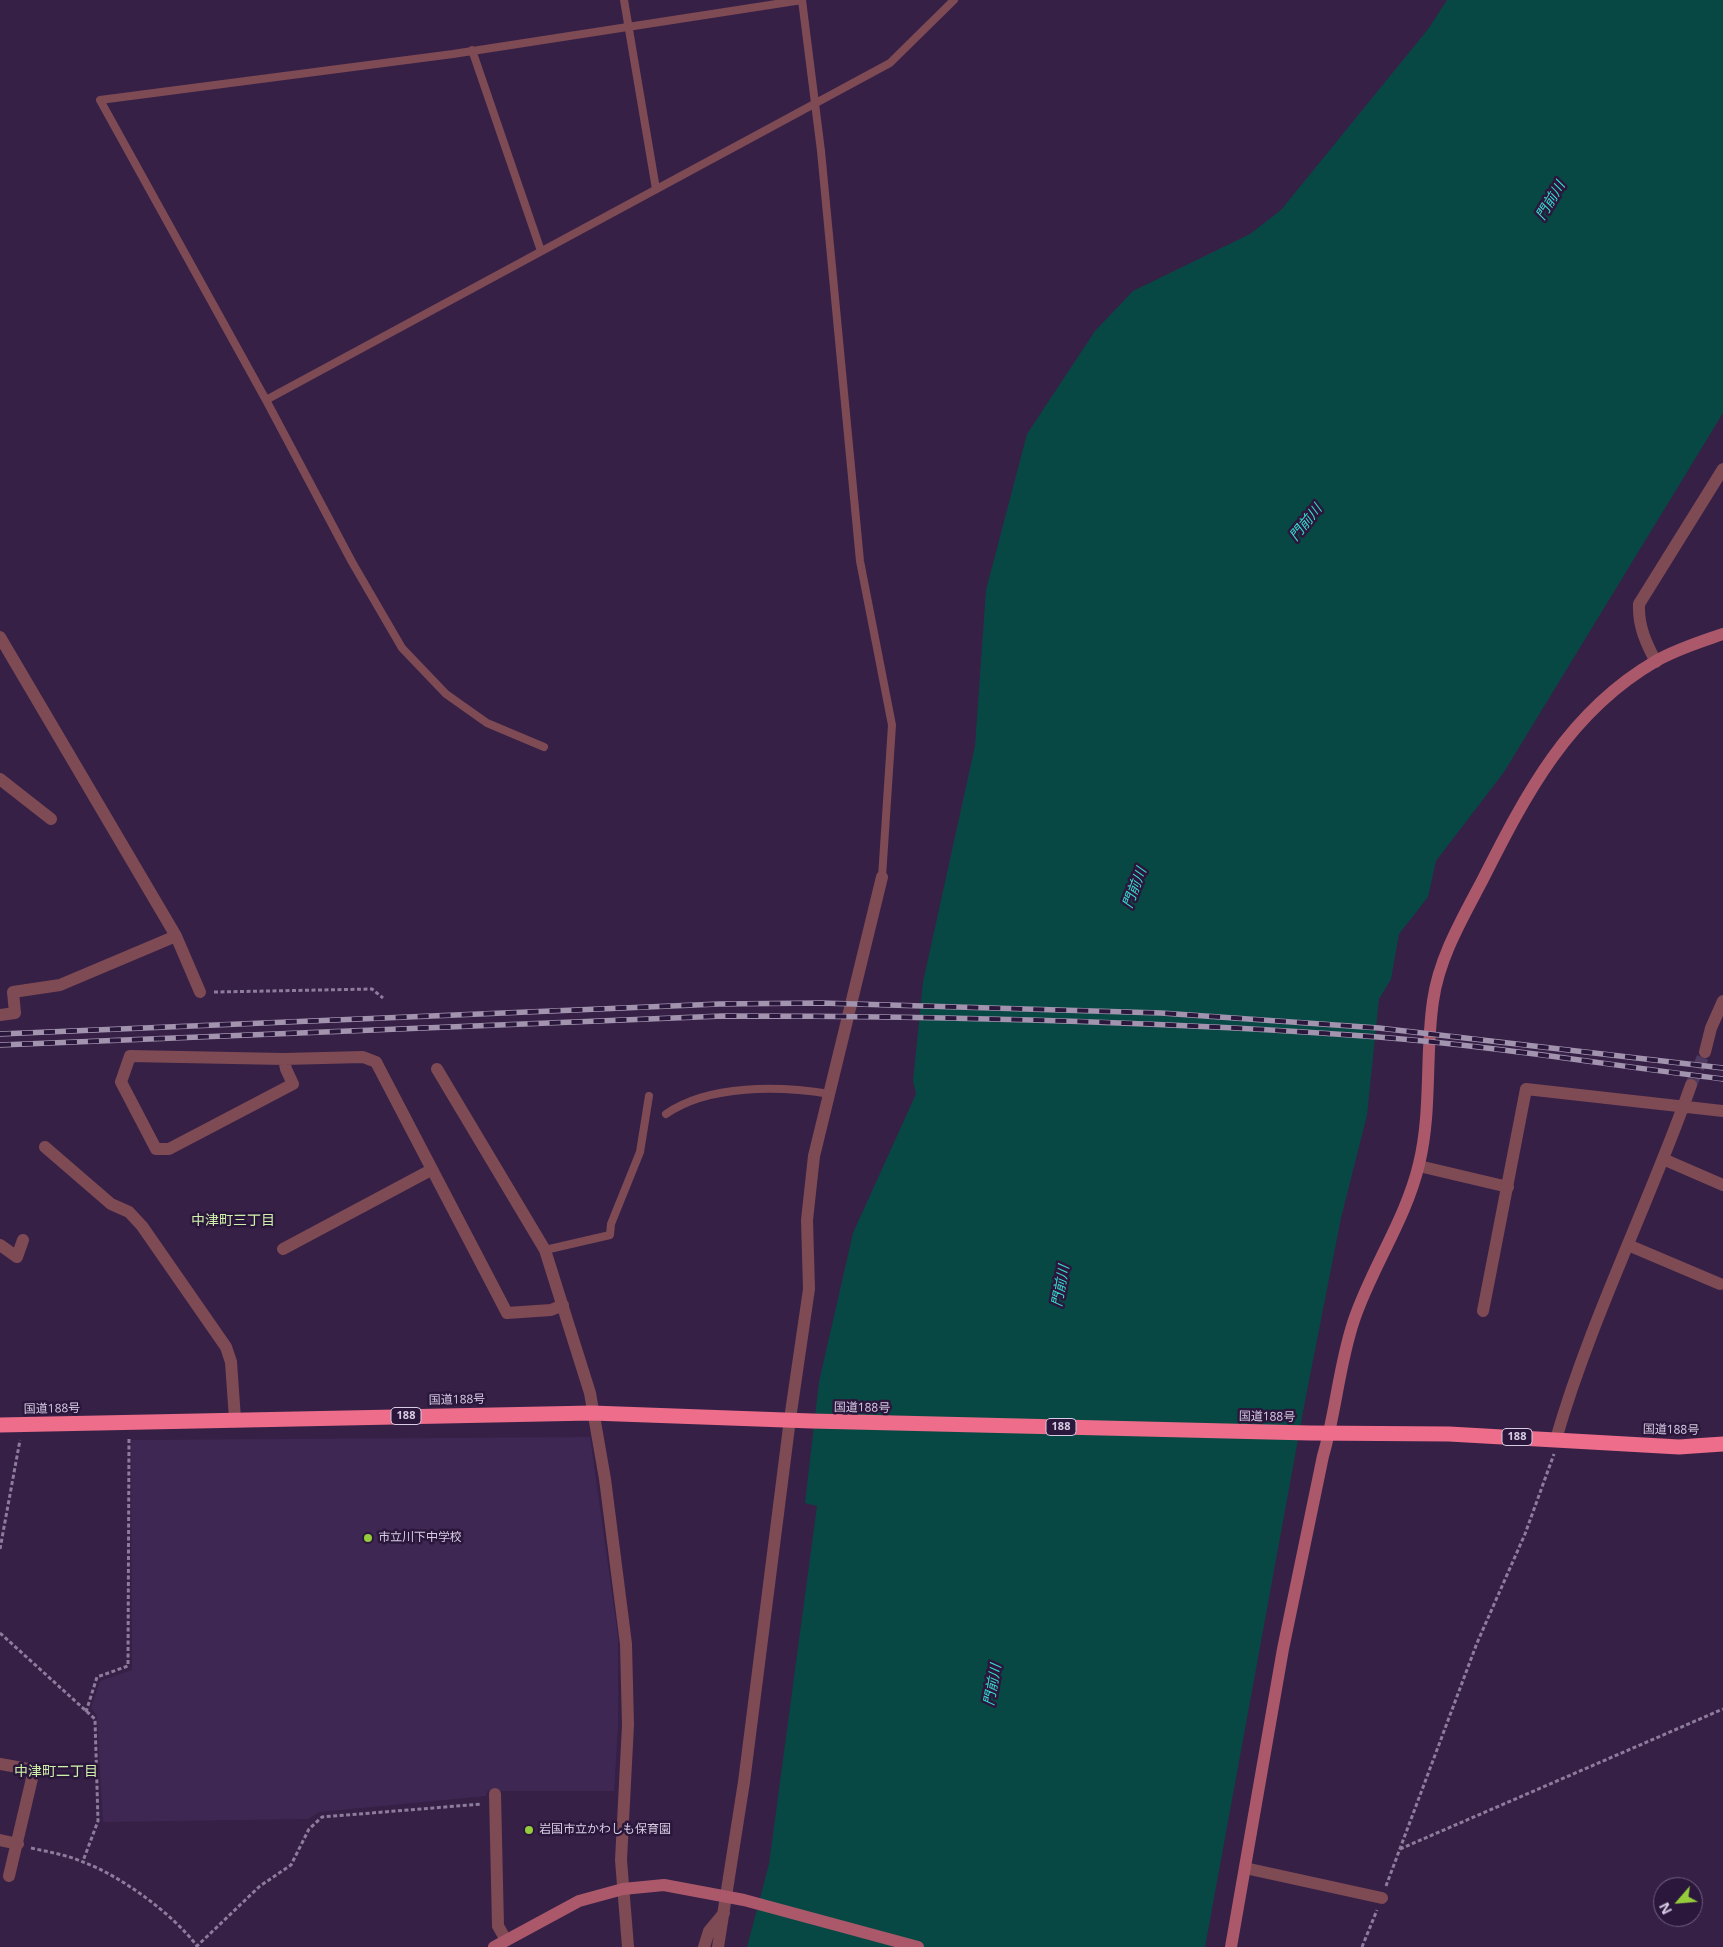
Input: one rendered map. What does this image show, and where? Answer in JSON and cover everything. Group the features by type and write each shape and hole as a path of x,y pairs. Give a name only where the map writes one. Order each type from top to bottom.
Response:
{"highway":[{"name":"国道188号","path":"0,1425 592,1413 790,1419 812,1422 1310,1433 1449,1434 1679,1447 1723,1444"}],"street":[{"path":"1656,662 1645,641 1638,618 1639,604 1723,469"},
{"path":"1231,1947 1283,1649 1323,1456 1330,1432 1342,1364 1354,1319 1399,1218 1419,1166 1426,1124 1432,1001 1438,972 1456,932 1523,803 1564,740 1594,708 1621,685 1656,662 1684,648 1723,634"},
{"path":"0,638 176,936 200,992"},
{"path":"0,779 51,819"},
{"path":"718,1947 728,1896 761,1655 790,1419 809,1289 807,1220 814,1156 882,877"},
{"path":"0,1015 15,1013 13,992 60,985 176,936"},
{"path":"1705,1052 1711,1028 1723,1001"},
{"path":"284,1059 286,1069 293,1084 169,1149 156,1150 121,1082 130,1056 284,1059 363,1058 376,1062 507,1313 551,1310 563,1305"},
{"path":"437,1069 545,1250 590,1393 605,1479 626,1644 628,1725 622,1860 628,1947"},
{"path":"1556,1439 1602,1307 1663,1159 1690,1085"},
{"path":"1483,1311 1526,1090 1723,1111"},
{"path":"45,1147 111,1204 129,1212 142,1226 226,1348 231,1362 235,1419"},
{"path":"1663,1159 1723,1185"},
{"path":"1419,1166 1508,1187"},
{"path":"283,1250 431,1170"},
{"path":"0,1245 17,1257 23,1240"},
{"path":"1628,1245 1720,1284"},
{"path":"0,1764 34,1770 9,1876"},
{"path":"495,1798 498,1926 506,1940"},
{"path":"0,1840 18,1844"},
{"path":"1245,1868 1382,1898"},
{"path":"494,1947 579,1901 623,1889 664,1885 728,1896 918,1947"},
{"path":"704,1947 709,1931 724,1912"}],"lane":[{"path":"624,0 656,189"},
{"path":"544,747 487,723 446,694 402,648 352,562 266,400 100,100 472,50 802,0 815,104 860,561 892,726 882,877"},
{"path":"266,400 890,63 954,0"},
{"path":"472,50 541,251"},
{"path":"666,1114 681,1104 715,1094 771,1088 796,1089 830,1094"},
{"path":"545,1250 610,1235 611,1224 640,1152 649,1096"}],"path":[{"path":"200,992 372,989 383,998"},
{"path":"86,1712 97,1677 128,1666 129,1422"},
{"path":"0,1548 20,1447 20,1424"},
{"path":"1556,1439 1554,1454 1525,1534 1477,1643 1399,1849 1723,1708"},
{"path":"0,1634 95,1719 98,1821 83,1861"},
{"path":"18,1844 83,1861 107,1872 174,1919 196,1946 260,1886 291,1865 309,1829 322,1817 495,1798"}],"shaded area":[{"name":"市立川下中学校","path":"590,1437 618,1636 618,1726 614,1791 487,1791 486,1796 319,1812 308,1819 103,1822 97,1716 91,1708 100,1681 132,1670 131,1440"}],"water":[{"name":"門前川","path":"1447,0 1723,0 1723,413 1504,772 1436,861 1428,897 1399,934 1391,979 1379,999 1367,1115 1341,1218 1306,1396 1205,1947 747,1947 769,1864 817,1506 805,1503 819,1382 853,1233 916,1094 913,1081 923,982 975,746 986,590 1027,434 1095,331 1133,291 1250,234 1281,210 1429,28"}],"tunnel":[{"path":"1691,1085 1705,1052"}],"railway":[{"path":"0,1034 719,1004 821,1003 1161,1013 1379,1028 1723,1068"},
{"path":"0,1045 723,1016 969,1018 1132,1023 1378,1037 1507,1051 1723,1079"}],"place":[{"name":"市立川下中学校","path":"368,1538"},
{"name":"岩国市立かわしも保育園","path":"529,1830"}],"district":[{"name":"中津町三丁目","path":"233,1221"},
{"name":"中津町二丁目","path":"56,1772"}]}
